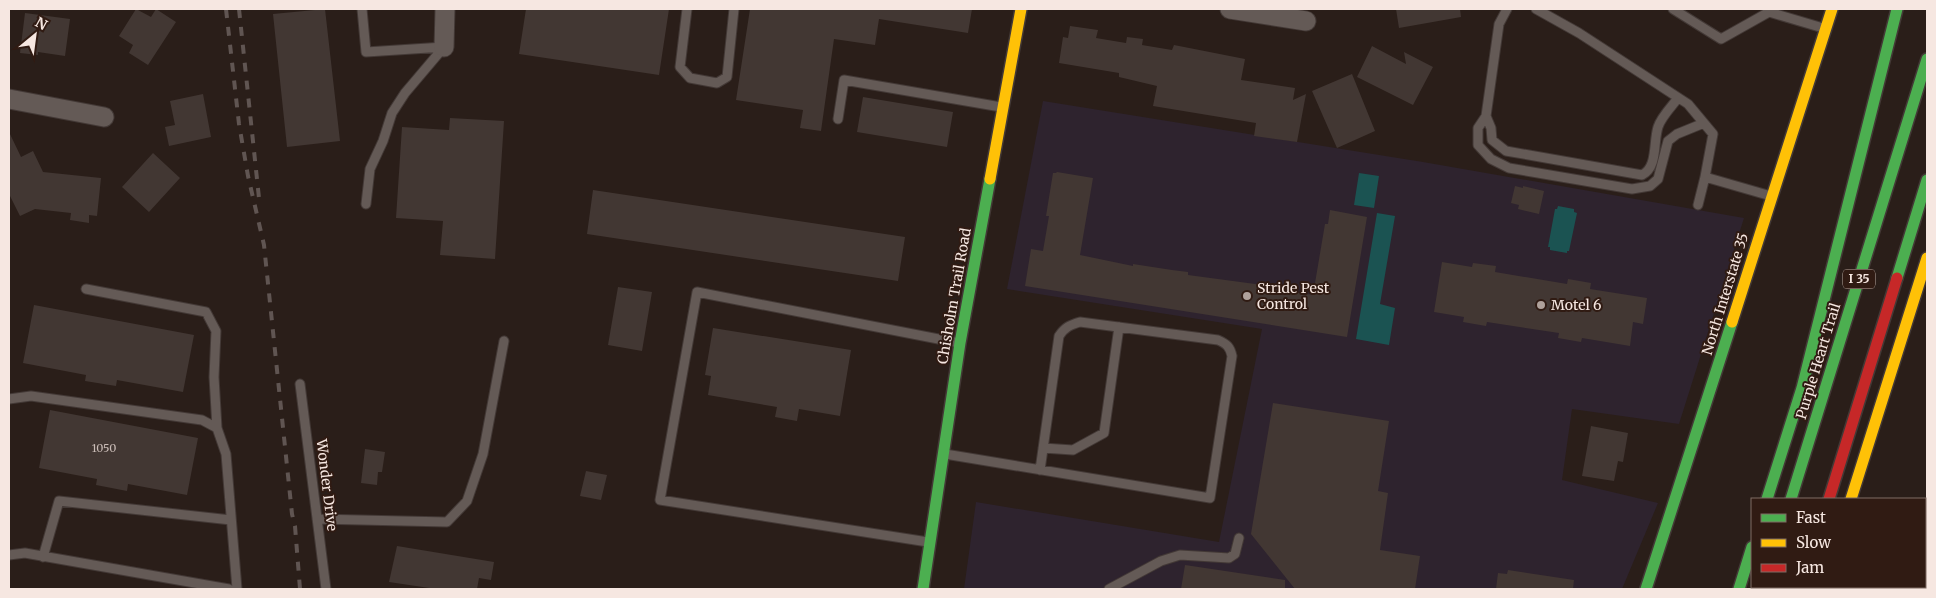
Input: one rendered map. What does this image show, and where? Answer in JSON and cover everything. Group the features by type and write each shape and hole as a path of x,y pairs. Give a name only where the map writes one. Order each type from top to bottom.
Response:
{"main road":[{"name":"Chisholm Trail Road","path":"923,589 960,343 1021,9"},
{"name":"North Interstate 35","path":"1646,589 1676,501 1771,196 1832,9"},
{"path":"1767,498 1802,388 1897,9"},
{"name":"Purple Heart Trail","path":"1791,498 1927,59"},
{"name":"I 35","path":"1829,498 1927,180"},
{"path":"1851,498 1927,258"},
{"path":"1739,589 1751,550"}],"street":[{"path":"444,47 445,9"},
{"path":"1230,9 1306,21"},
{"path":"9,99 104,117"}],"lane":[{"path":"362,9 366,52 444,47"},
{"path":"687,9 680,67 690,78 717,83 727,77 734,9"},
{"path":"1506,9 1499,24 1486,116 1478,128 1478,145 1491,159 1509,168 1632,188 1650,186 1658,179 1668,141 1677,134 1704,123"},
{"path":"1536,9 1579,33 1688,104 1704,123 1713,134 1698,205"},
{"path":"1673,9 1721,39 1769,12 1826,28"},
{"path":"366,204 370,169 383,141 392,113 405,93 444,47"},
{"path":"838,118 844,80 1004,107"},
{"path":"1486,116 1491,128 1492,140 1506,151 1642,175 1648,172 1652,165 1658,126 1678,98"},
{"path":"1705,177 1771,196"},
{"path":"86,289 206,312 216,331 214,377 217,428 226,454 237,589"},
{"path":"929,542 660,500 697,292 960,343"},
{"path":"942,453 1040,470 1210,498 1232,356 1231,350 1226,344 1218,340 1080,322 1064,329 1059,336 1040,470"},
{"path":"1043,448 1074,450 1104,433 1119,327"},
{"path":"317,520 447,522 468,501 483,454 504,341"},
{"name":"Wonder Drive","path":"300,384 326,589"},
{"path":"9,399 31,396 192,418 202,420 217,428"},
{"path":"43,557 59,501 231,520"},
{"path":"1109,589 1161,561 1180,555 1229,558 1235,554 1239,538"},
{"path":"9,554 25,553 229,589"}],"shaded area":[{"path":"1043,101 1423,162 1744,218 1679,424 1572,409 1562,480 1658,503 1622,589 964,589 976,502 1219,542 1262,329 1007,289"}],"water":[{"path":"1359,173 1379,176 1374,208 1354,205"},
{"path":"1558,206 1574,209 1574,212 1577,213 1567,253 1550,250 1550,247 1548,247 1555,209"},
{"path":"1377,213 1395,216 1380,304 1395,308 1389,345 1356,339"}],"building":[{"path":"136,9 151,17 156,9 176,22 148,65 129,53 133,45 119,36"},
{"path":"325,9 340,141 287,147 273,14"},
{"path":"526,9 669,9 659,75 519,54"},
{"path":"750,9 972,9 968,33 879,19 875,45 834,39 821,131 800,128 803,110 736,100"},
{"path":"1396,9 1460,9 1461,17 1399,28"},
{"path":"25,13 70,19 65,56 38,52 38,55 20,53"},
{"path":"1070,26 1098,30 1096,38 1126,43 1127,37 1143,39 1142,45 1172,50 1174,45 1245,59 1241,80 1295,88 1293,100 1306,94 1297,142 1254,136 1256,123 1153,106 1157,86 1119,77 1119,73 1059,63 1063,37 1068,38"},
{"path":"1372,46 1406,64 1404,52 1433,67 1413,105 1357,77"},
{"path":"1352,74 1375,131 1337,148 1312,91"},
{"path":"203,94 211,137 169,146 165,127 175,125 170,101"},
{"path":"863,97 953,112 947,147 857,132"},
{"path":"450,118 504,121 495,259 440,255 443,221 396,218 402,127 449,130"},
{"path":"9,132 21,157 33,151 43,172 101,178 97,216 89,215 89,223 70,220 71,213 35,209 20,216 9,194"},
{"path":"153,153 180,178 149,212 122,187"},
{"path":"1053,173 1093,178 1080,255 1133,266 1133,264 1188,272 1188,275 1277,287 1276,289 1313,295 1325,224 1328,224 1330,210 1367,217 1347,337 1025,286 1031,249 1043,251 1049,216 1046,216"},
{"path":"1515,186 1544,191 1539,214 1518,209 1519,205 1511,203"},
{"path":"593,190 905,237 898,281 587,234"},
{"name":"Motel 6","path":"1442,262 1472,267 1473,263 1496,266 1495,272 1567,284 1568,279 1591,283 1590,289 1647,298 1643,324 1633,322 1630,346 1582,338 1581,342 1558,338 1559,333 1487,322 1486,326 1463,322 1464,317 1434,312"},
{"path":"618,287 652,292 642,351 608,345"},
{"path":"34,305 194,335 183,392 117,380 116,386 85,381 86,375 23,363"},
{"path":"713,328 851,350 840,416 799,409 797,421 775,417 777,407 708,395 711,376 705,375"},
{"path":"1273,403 1389,421 1378,491 1388,493 1380,550 1420,556 1415,589 1295,589 1251,534"},
{"path":"50,410 198,438 187,495 128,484 127,491 96,485 97,479 39,468"},
{"path":"1591,426 1628,433 1623,462 1618,461 1614,481 1582,476"},
{"path":"365,449 385,452 382,472 378,472 377,485 361,483"},
{"path":"586,471 607,475 601,500 580,496"},
{"path":"397,546 494,562 491,580 479,578 477,589 436,589 389,582"},
{"path":"1185,565 1285,580 1285,589 1181,589"},
{"path":"1508,570 1574,580 1573,589 1496,589 1498,573 1507,574"}],"railway":[{"path":"226,9 239,124 248,176 264,245 292,514 295,526 300,589"},
{"path":"239,9 259,198"}],"traffic: fast":[{"path":"1767,498 1802,388 1897,9"},
{"path":"1791,498 1927,59"},
{"path":"923,589 960,343 990,179"},
{"path":"1897,278 1927,180"},
{"path":"1646,589 1732,322"},
{"path":"1739,589 1751,550"}],"traffic: slow":[{"path":"990,179 1021,9"},
{"path":"1732,322 1832,9"},
{"path":"1851,498 1927,258"}],"traffic: jam":[{"path":"1829,498 1897,278"}],"place":[{"name":"Stride Pest Control","path":"1247,296"},
{"name":"Motel 6","path":"1541,305"}]}
